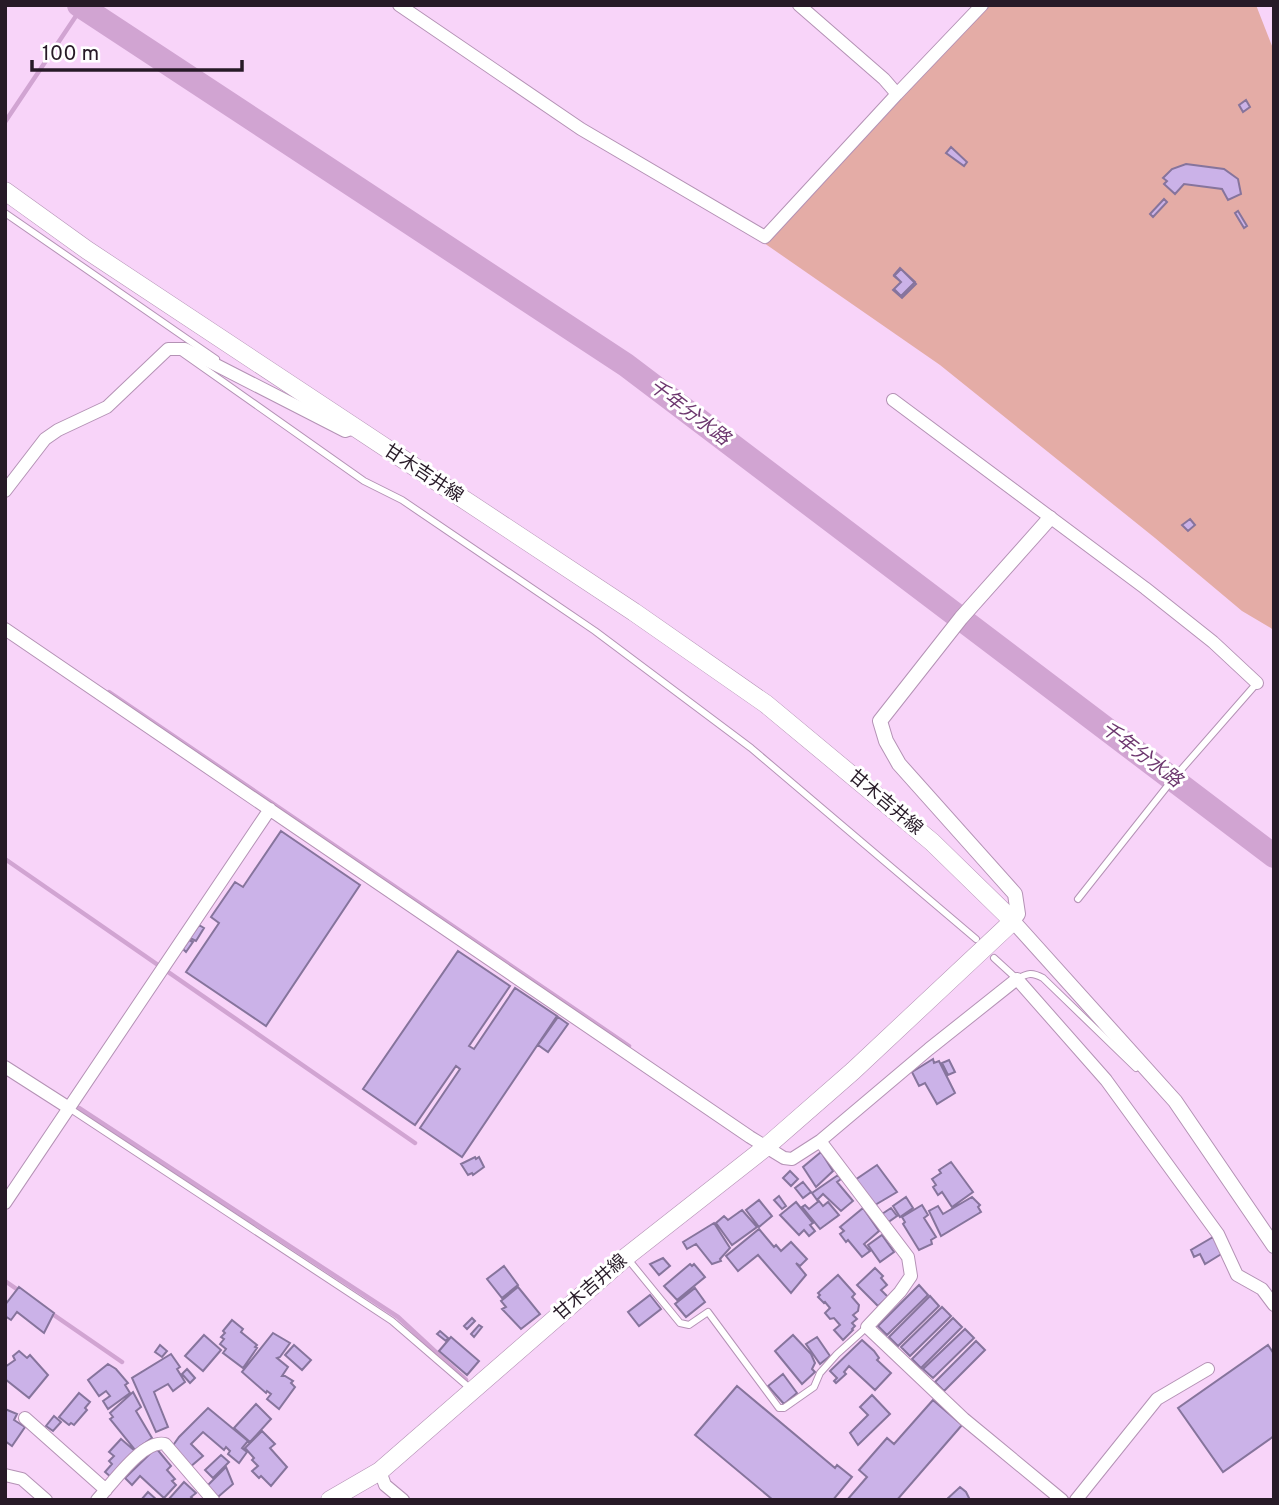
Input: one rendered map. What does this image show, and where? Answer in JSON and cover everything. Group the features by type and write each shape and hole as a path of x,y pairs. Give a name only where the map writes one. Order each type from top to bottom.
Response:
{"main road":[{"name":"甘木吉井線","path":"5,191 86,250 634,612 766,704 932,842 1013,921 853,1071 766,1147 626,1257 380,1471 330,1500"}],"street":[{"path":"399,5 581,129 765,237 982,5"},
{"path":"799,5 884,79 897,94"},
{"path":"5,491 45,439 107,407 168,349 185,349 345,431 354,428"},
{"path":"893,400 1146,588 1203,634 1257,683"},
{"path":"1050,519 961,618 880,721 886,741 899,764 1016,894 1018,914 1013,921 1175,1101 1274,1246"},
{"path":"5,629 784,1158 792,1159 820,1141 1017,979 1106,1080 1218,1234 1237,1275 1262,1289 1274,1305"},
{"path":"5,1203 270,809"},
{"path":"5,1067 69,1108"},
{"path":"820,1141 908,1257 911,1276 900,1292 867,1327 964,1419 1059,1499"},
{"path":"1076,1500 1157,1399 1208,1369"},
{"path":"25,1418 102,1495 144,1448 156,1442 165,1444 213,1500"},
{"path":"380,1471 385,1485 403,1500"},
{"path":"5,1475 22,1479 46,1500"}],"lane":[{"path":"5,213 216,359 225,370"},
{"path":"176,349 364,481 402,500 595,631 751,748 976,939"},
{"path":"1077,899 1173,779 1257,683"},
{"path":"994,958 1017,979 1026,973 1034,972 1043,978 1181,1110"},
{"path":"69,1108 392,1321 473,1392"},
{"path":"626,1257 680,1323 689,1325 708,1312 779,1408 784,1408 814,1387 820,1373 867,1327"}],"shaded area":[{"path":"988,5 1256,5 1274,51 1274,630 1242,611 940,365 764,243"}],"building":[{"path":"1246,100 1250,107 1243,112 1239,105"},
{"path":"951,147 967,162 964,166 946,153"},
{"path":"1186,164 1224,169 1238,179 1241,194 1228,200 1222,189 1184,184 1175,194 1164,184 1167,181 1163,178 1172,169"},
{"path":"1164,199 1167,202 1153,217 1150,214"},
{"path":"1238,211 1247,226 1244,228 1235,213"},
{"path":"900,268 915,282 901,296 894,289 901,282 894,275"},
{"path":"901,269 916,284 902,298 893,290 901,282 894,276"},
{"path":"1190,519 1195,525 1188,531 1182,525"},
{"path":"281,831 360,885 266,1026 186,972 219,923 211,917 235,882 243,887"},
{"path":"199,925 204,928 196,941 190,938"},
{"path":"189,940 193,942 186,952 183,949"},
{"path":"458,951 510,986 469,1046 474,1049 515,988 557,1016 462,1157 420,1128 460,1069 456,1066 415,1125 363,1089"},
{"path":"558,1017 568,1024 548,1052 538,1045"},
{"path":"933,1059 934,1063 939,1061 955,1093 937,1104 925,1083 919,1086 912,1072"},
{"path":"949,1060 955,1072 948,1075 942,1063"},
{"path":"821,1152 833,1171 816,1187 803,1167"},
{"path":"479,1157 484,1167 473,1175 468,1175 461,1164"},
{"path":"951,1162 973,1192 952,1207 942,1192 938,1195 932,1179"},
{"path":"877,1165 897,1192 875,1205 855,1180"},
{"path":"790,1171 798,1179 791,1186 783,1178"},
{"path":"838,1175 841,1179 837,1182 853,1201 841,1211 823,1194 817,1200 812,1193"},
{"path":"803,1182 811,1192 803,1198 795,1188"},
{"path":"779,1196 786,1206 782,1209 774,1200"},
{"path":"906,1197 913,1208 900,1217 893,1206"},
{"path":"972,1197 980,1205 978,1207 981,1212 941,1236 929,1211 938,1206 943,1214"},
{"path":"759,1200 772,1216 759,1227 746,1210"},
{"path":"819,1201 823,1206 828,1202 839,1215 820,1229 802,1207 805,1205 809,1209"},
{"path":"796,1202 813,1223 810,1225 815,1231 809,1236 804,1230 799,1235 780,1215"},
{"path":"922,1205 928,1215 924,1218 936,1237 931,1240 932,1244 919,1250 903,1224 905,1222 902,1217"},
{"path":"863,1208 879,1231 864,1244 870,1251 862,1257 840,1234 844,1231 840,1227"},
{"path":"891,1208 897,1216 887,1223 882,1214"},
{"path":"742,1210 757,1227 732,1245 716,1223 724,1216 728,1220"},
{"path":"714,1223 730,1248 721,1261 712,1264 696,1244 687,1249 683,1242"},
{"path":"759,1229 774,1247 776,1245 781,1251 791,1242 807,1259 800,1266 796,1263 806,1275 791,1293 758,1255 738,1271 726,1256"},
{"path":"882,1235 894,1252 880,1262 868,1245"},
{"path":"1213,1237 1223,1253 1205,1264 1200,1254 1194,1257 1191,1250"},
{"path":"663,1258 670,1266 659,1275 650,1264"},
{"path":"690,1264 694,1264 705,1277 677,1300 664,1286"},
{"path":"504,1266 518,1285 502,1298 487,1279"},
{"path":"875,1268 883,1276 881,1278 887,1285 881,1290 888,1297 878,1306 857,1285"},
{"path":"838,1275 855,1294 852,1297 859,1305 858,1311 853,1315 857,1319 852,1323 855,1326 843,1340 834,1330 840,1325 825,1313 830,1308 818,1297 818,1293"},
{"path":"919,1285 928,1295 887,1335 878,1326"},
{"path":"19,1287 54,1313 44,1333 17,1312 11,1320 5,1316 5,1305"},
{"path":"518,1287 540,1314 521,1329 502,1309 506,1307 501,1301"},
{"path":"695,1288 705,1302 686,1317 675,1304"},
{"path":"650,1295 661,1309 639,1326 628,1312"},
{"path":"930,1296 939,1306 898,1346 889,1337"},
{"path":"942,1307 951,1316 910,1356 901,1347"},
{"path":"472,1318 475,1321 467,1329 464,1326"},
{"path":"953,1318 962,1327 921,1368 912,1359"},
{"path":"232,1320 243,1329 241,1332 257,1345 243,1368 223,1353 226,1349 220,1344 224,1339 221,1337 225,1333 223,1331"},
{"path":"479,1325 482,1327 474,1337 471,1334"},
{"path":"965,1329 974,1338 933,1378 923,1369"},
{"path":"440,1331 448,1338 446,1341 437,1334"},
{"path":"273,1333 290,1343 277,1358 288,1367 282,1376 293,1381 291,1383 295,1387 279,1409 267,1399 271,1394 267,1391 266,1393 242,1372"},
{"path":"204,1335 221,1350 203,1371 185,1356"},
{"path":"793,1335 811,1354 815,1363 812,1369 815,1372 802,1384 775,1351"},
{"path":"451,1337 479,1361 467,1375 439,1351"},
{"path":"817,1337 830,1356 820,1364 806,1344"},
{"path":"862,1340 891,1373 875,1390 849,1366 844,1372 846,1374 836,1383 834,1381 837,1378 830,1371"},
{"path":"976,1341 985,1350 944,1391 935,1382"},
{"path":"160,1345 167,1351 162,1357 155,1352"},
{"path":"294,1345 311,1360 302,1370 285,1355"},
{"path":"1268,1345 1274,1354 1274,1436 1223,1472 1178,1408"},
{"path":"19,1351 27,1358 30,1355 48,1375 29,1398 5,1379 5,1367 15,1360 13,1356"},
{"path":"171,1354 180,1367 177,1369 185,1382 173,1391 168,1384 154,1392 168,1427 156,1432 132,1378"},
{"path":"108,1364 128,1383 125,1385 130,1393 108,1409 103,1401 110,1396 106,1391 99,1396 88,1380"},
{"path":"187,1369 195,1378 190,1383 182,1374"},
{"path":"783,1374 797,1393 784,1404 768,1386"},
{"path":"737,1386 835,1468 837,1465 852,1477 833,1500 773,1500 695,1435"},
{"path":"133,1392 141,1407 136,1411 152,1438 135,1450 110,1419 113,1417 110,1413"},
{"path":"79,1393 90,1402 85,1408 87,1410 74,1425 69,1425 59,1417"},
{"path":"872,1395 890,1414 858,1445 850,1433 868,1415 860,1407"},
{"path":"933,1400 962,1425 897,1500 847,1500 867,1477 859,1470 887,1438 894,1444"},
{"path":"256,1404 271,1419 250,1442 234,1428"},
{"path":"208,1408 248,1441 242,1448 247,1452 239,1463 228,1454 230,1451 226,1447 224,1450 203,1432 191,1444 203,1456 190,1467 174,1449 179,1437"},
{"path":"5,1409 17,1414 14,1420 25,1427 12,1446 5,1441"},
{"path":"54,1416 61,1422 53,1431 46,1426"},
{"path":"262,1431 275,1444 270,1448 287,1467 271,1486 252,1471 258,1466 245,1448"},
{"path":"121,1439 135,1451 112,1478 105,1472 112,1464 109,1461 114,1456 109,1452"},
{"path":"156,1448 171,1466 167,1470 175,1479 172,1481 176,1485 164,1498 140,1476 132,1485 125,1478"},
{"path":"221,1455 229,1462 213,1478 205,1470"},
{"path":"226,1467 233,1484 218,1497 207,1486"},
{"path":"184,1482 196,1493 191,1497 194,1500 168,1500"},
{"path":"960,1487 970,1500 946,1500"},
{"path":"148,1492 157,1500 141,1500"}],"waterway":[{"name":"千年分水路","path":"79,5 626,365 1274,856"},
{"path":"5,122 82,7"},
{"path":"109,692 629,1046"},
{"path":"5,859 415,1143"},
{"path":"79,1108 398,1317 466,1380"},
{"path":"5,1281 21,1292"},
{"path":"51,1313 122,1362"}]}
